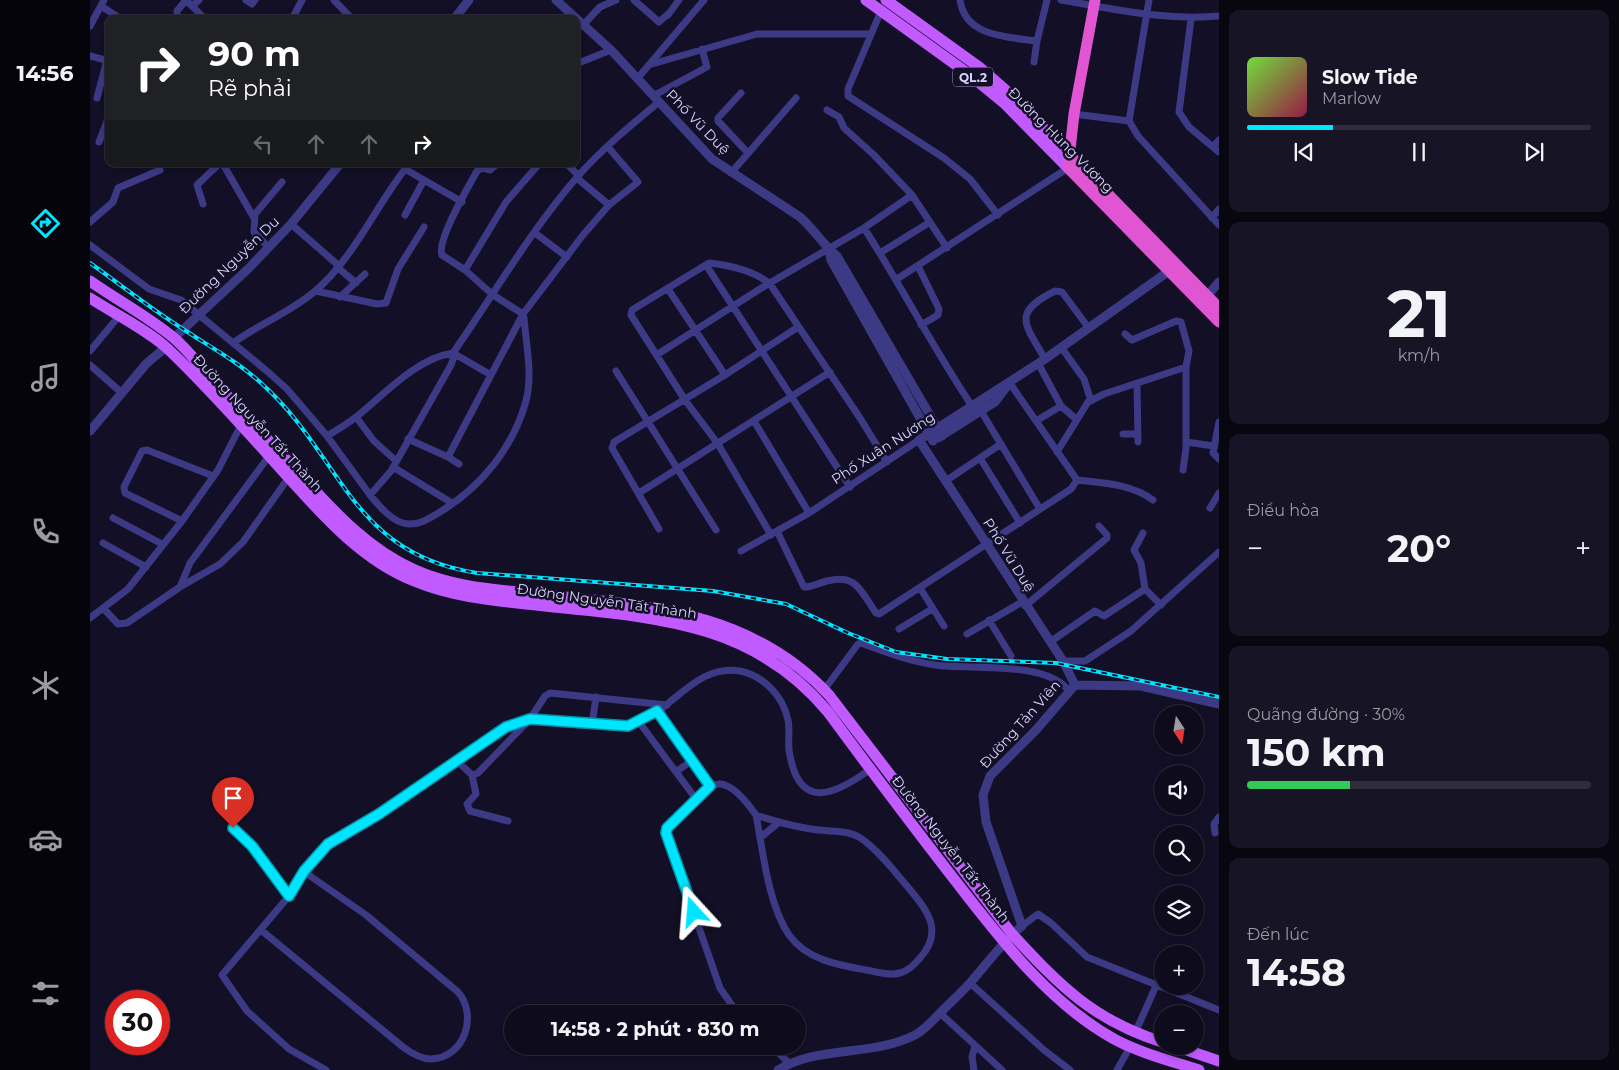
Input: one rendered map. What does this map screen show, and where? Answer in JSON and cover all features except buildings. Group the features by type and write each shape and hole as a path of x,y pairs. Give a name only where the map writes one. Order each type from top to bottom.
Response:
{"highway":[{"path":"1068,168 1074,114 1094,3"},
{"name":"Đường Hùng Vương","path":"1070,155 1219,308"},
{"name":"Đường Hùng Vương","path":"1068,168 1219,322"}],"main road":[{"name":"Đường Hùng Vương","path":"866,0 883,5 979,67 1010,94 1070,155"},
{"name":"Đường Hùng Vương","path":"883,5 1004,103 1068,168"},
{"name":"Đường Nguyễn Tất Thành","path":"92,285 174,338 245,422 269,456 344,535 385,566 413,581 478,599 702,624 746,634 769,645 795,664 824,690 880,762 1030,971 1075,1012 1102,1032 1130,1047 1199,1070"},
{"name":"Đường Nguyễn Tất Thành","path":"90,298 166,347 245,422 344,521 378,548 415,570 451,583 482,589 668,611 702,624 762,654 798,680 828,712 870,769 1007,938 1039,963 1082,1002 1110,1021 1154,1039"},
{"path":"1201,1055 1219,1061"}],"street":[{"path":"178,15 177,11 186,0 201,15"},
{"path":"192,6 199,0"},
{"path":"246,0 252,4 255,0"},
{"path":"294,15 302,0"},
{"path":"334,0 348,15"},
{"path":"458,15 469,0"},
{"name":"Phố Vũ Duệ","path":"556,0 574,15"},
{"path":"584,24 600,7 616,0"},
{"path":"634,0 659,22 668,14 678,0"},
{"path":"637,79 652,64 704,0"},
{"path":"960,0 965,17 985,32 999,36 1037,41"},
{"path":"1034,62 1047,0"},
{"path":"1061,0 1094,3 1146,15 1191,19 1219,16"},
{"path":"1149,0 1129,121 1138,136 1219,225"},
{"path":"90,26 102,3 116,15"},
{"path":"883,5 848,89 848,96 944,158 970,179 998,215"},
{"path":"1191,19 1180,112 1189,127 1216,150 1219,140"},
{"name":"Phố Vũ Duệ","path":"580,21 611,50 706,154 731,173 800,217 813,228 842,264 940,432"},
{"path":"652,64 767,33 870,34"},
{"path":"370,495 394,464 452,366 454,353 535,232 578,177 656,99 707,67 702,49"},
{"path":"580,62 611,50"},
{"path":"90,56 105,60"},
{"path":"97,98 105,71"},
{"path":"740,93 718,118 718,122 748,153"},
{"path":"731,173 796,98"},
{"path":"827,110 839,117 844,128 874,155 912,195 947,248"},
{"path":"1074,114 1129,121"},
{"path":"99,142 105,126"},
{"path":"448,457 523,314 609,205 638,182 608,147"},
{"path":"204,204 196,186 216,167"},
{"path":"225,167 254,218 254,232 269,248"},
{"name":"Đường Nguyễn Du","path":"174,338 269,248 338,167"},
{"path":"233,343 292,309 316,291 362,235 406,167"},
{"path":"408,167 424,180 462,202"},
{"path":"494,167 490,170 478,169 449,225 440,252 465,270 493,295 523,314"},
{"path":"465,270 506,202 536,167"},
{"path":"569,167 609,205"},
{"path":"897,279 1068,168"},
{"path":"90,222 113,202 118,188 160,170"},
{"path":"405,215 424,180"},
{"path":"254,218 282,182"},
{"path":"658,354 733,306 829,250 912,195"},
{"path":"1212,218 1219,209"},
{"path":"880,253 930,222"},
{"path":"291,224 356,283"},
{"path":"316,291 377,304 388,301 398,269 424,226"},
{"path":"864,228 897,279 920,325 972,406"},
{"path":"535,232 567,257"},
{"path":"90,245 149,288 181,300 200,313 220,333 287,389 327,436 381,509 408,524 422,522 452,504 489,472 513,435 522,414 527,393 529,371 523,314"},
{"name":"Phố Vũ Duệ","path":"829,250 831,260 931,437"},
{"path":"887,462 830,372 770,284 745,271 714,264 706,265 631,313 685,400 718,444 774,533 804,587 848,578 858,587 876,613 879,614 1071,489 1077,480"},
{"path":"706,265 850,486"},
{"path":"918,266 939,309 938,314 920,325"},
{"name":"Phố Xuân Nương","path":"940,432 972,406 1041,361 1168,271"},
{"path":"340,297 365,274"},
{"path":"1207,296 1219,282"},
{"path":"668,289 725,375"},
{"path":"1076,419 1061,406 1025,324 1026,313 1037,300 1055,291 1062,292 1088,327"},
{"path":"90,351 119,316"},
{"path":"1125,334 1132,340 1159,327 1179,321 1188,347 1189,360 1186,368 1186,442 1183,470"},
{"path":"659,529 612,446 614,442 725,375 798,327"},
{"path":"90,431 146,364 166,347"},
{"path":"1061,347 1084,379 1091,401"},
{"path":"327,436 356,417 388,389 443,354 454,353 491,375"},
{"path":"90,365 122,393"},
{"path":"1057,452 1076,419 1091,401 1104,394 1186,368"},
{"path":"616,371 716,530"},
{"path":"639,493 830,372"},
{"path":"1009,382 1077,480 1118,485 1146,495 1153,500"},
{"name":"Phố Xuân Nương","path":"741,551 809,513 887,462 981,411 998,399 1009,382"},
{"path":"1137,384 1138,442"},
{"path":"1036,421 1061,406"},
{"path":"981,411 1040,509"},
{"path":"356,417 394,464 452,504"},
{"path":"754,421 809,513"},
{"path":"90,618 121,596 146,567 162,544 182,521 213,476 245,422"},
{"path":"1219,422 1214,446 1214,455 1219,459"},
{"path":"1123,434 1138,434"},
{"path":"408,439 459,464"},
{"path":"1186,442 1214,446"},
{"name":"Phố Vũ Duệ","path":"921,444 1063,661 1072,688"},
{"path":"946,480 1001,444"},
{"path":"182,521 125,493 124,487 142,451 147,450 213,476"},
{"path":"180,587 190,563 269,456"},
{"path":"980,458 1020,523"},
{"path":"104,608 118,624 122,624 220,564 243,542 289,477"},
{"path":"1210,508 1219,493"},
{"path":"113,518 162,544"},
{"path":"967,634 989,620 1024,604 1107,538 1107,535 1098,526"},
{"path":"1143,533 1134,550 1141,563 1145,589 1161,605"},
{"path":"102,543 146,567"},
{"path":"1063,661 1085,661 1136,627 1219,552"},
{"path":"920,588 944,626"},
{"path":"1050,642 1094,612 1104,616 1145,589"},
{"path":"899,629 932,609"},
{"path":"989,620 1011,656"},
{"path":"824,690 858,644 861,643 896,656 938,665 1024,669 1072,688"},
{"path":"326,1070 289,1049 248,1011 222,975 289,896 304,871 328,844 379,814 506,727 530,719 628,726 639,722 667,705 686,687 707,675 725,671 739,671 756,677 770,686 782,702 788,722 789,751 796,775 807,790 818,794 834,792 880,762"},
{"name":"Đường Tản Viên","path":"1022,926 986,822 983,795 990,776 1048,717 1072,688 1140,686 1219,704"},
{"path":"472,775 478,773 530,719 545,696 550,693 667,705"},
{"path":"592,724 596,697"},
{"path":"657,711 710,786"},
{"path":"639,722 696,800"},
{"path":"457,761 472,775 476,794 467,804 470,811 508,821"},
{"path":"676,772 691,761"},
{"path":"732,1005 720,988 666,833 667,828 710,786 721,784 731,789 748,804 756,815 780,919 790,936 814,956 831,964 887,974 901,973 912,967 927,950 932,940 932,926 924,906 886,862 862,839 850,834 778,823 756,815"},
{"path":"1215,833 1214,824 1219,817"},
{"path":"760,838 778,823"},
{"path":"233,828 252,846 289,896"},
{"path":"261,930 402,1047 416,1056 430,1059 442,1057 452,1053 460,1044 467,1025 468,1012 463,998 458,992 366,915 304,871"},
{"path":"778,1070 789,1063 832,1052 893,1044 926,1028 970,983 1007,938 1038,914 1084,956 1154,985"},
{"path":"970,983 1044,1050 1070,1070"},
{"path":"1135,1033 1154,990"},
{"path":"1180,995 1219,1010"},
{"path":"940,1013 1002,1070"},
{"path":"974,1070 972,1058 975,1046"},
{"path":"1117,1070 1130,1047"},
{"path":"781,1055 789,1063"}],"railway":[{"path":"90,263 159,313 252,375 288,411 352,498 374,524 401,545 435,562 477,573 713,591 786,604 848,633 896,652 947,659 1056,663 1219,697"}],"route":[{"path":"233,828 252,846 289,896 304,871 328,844 379,814 506,727 530,719 628,726 639,722 657,711 710,786 667,828 666,833 694,912"}]}
